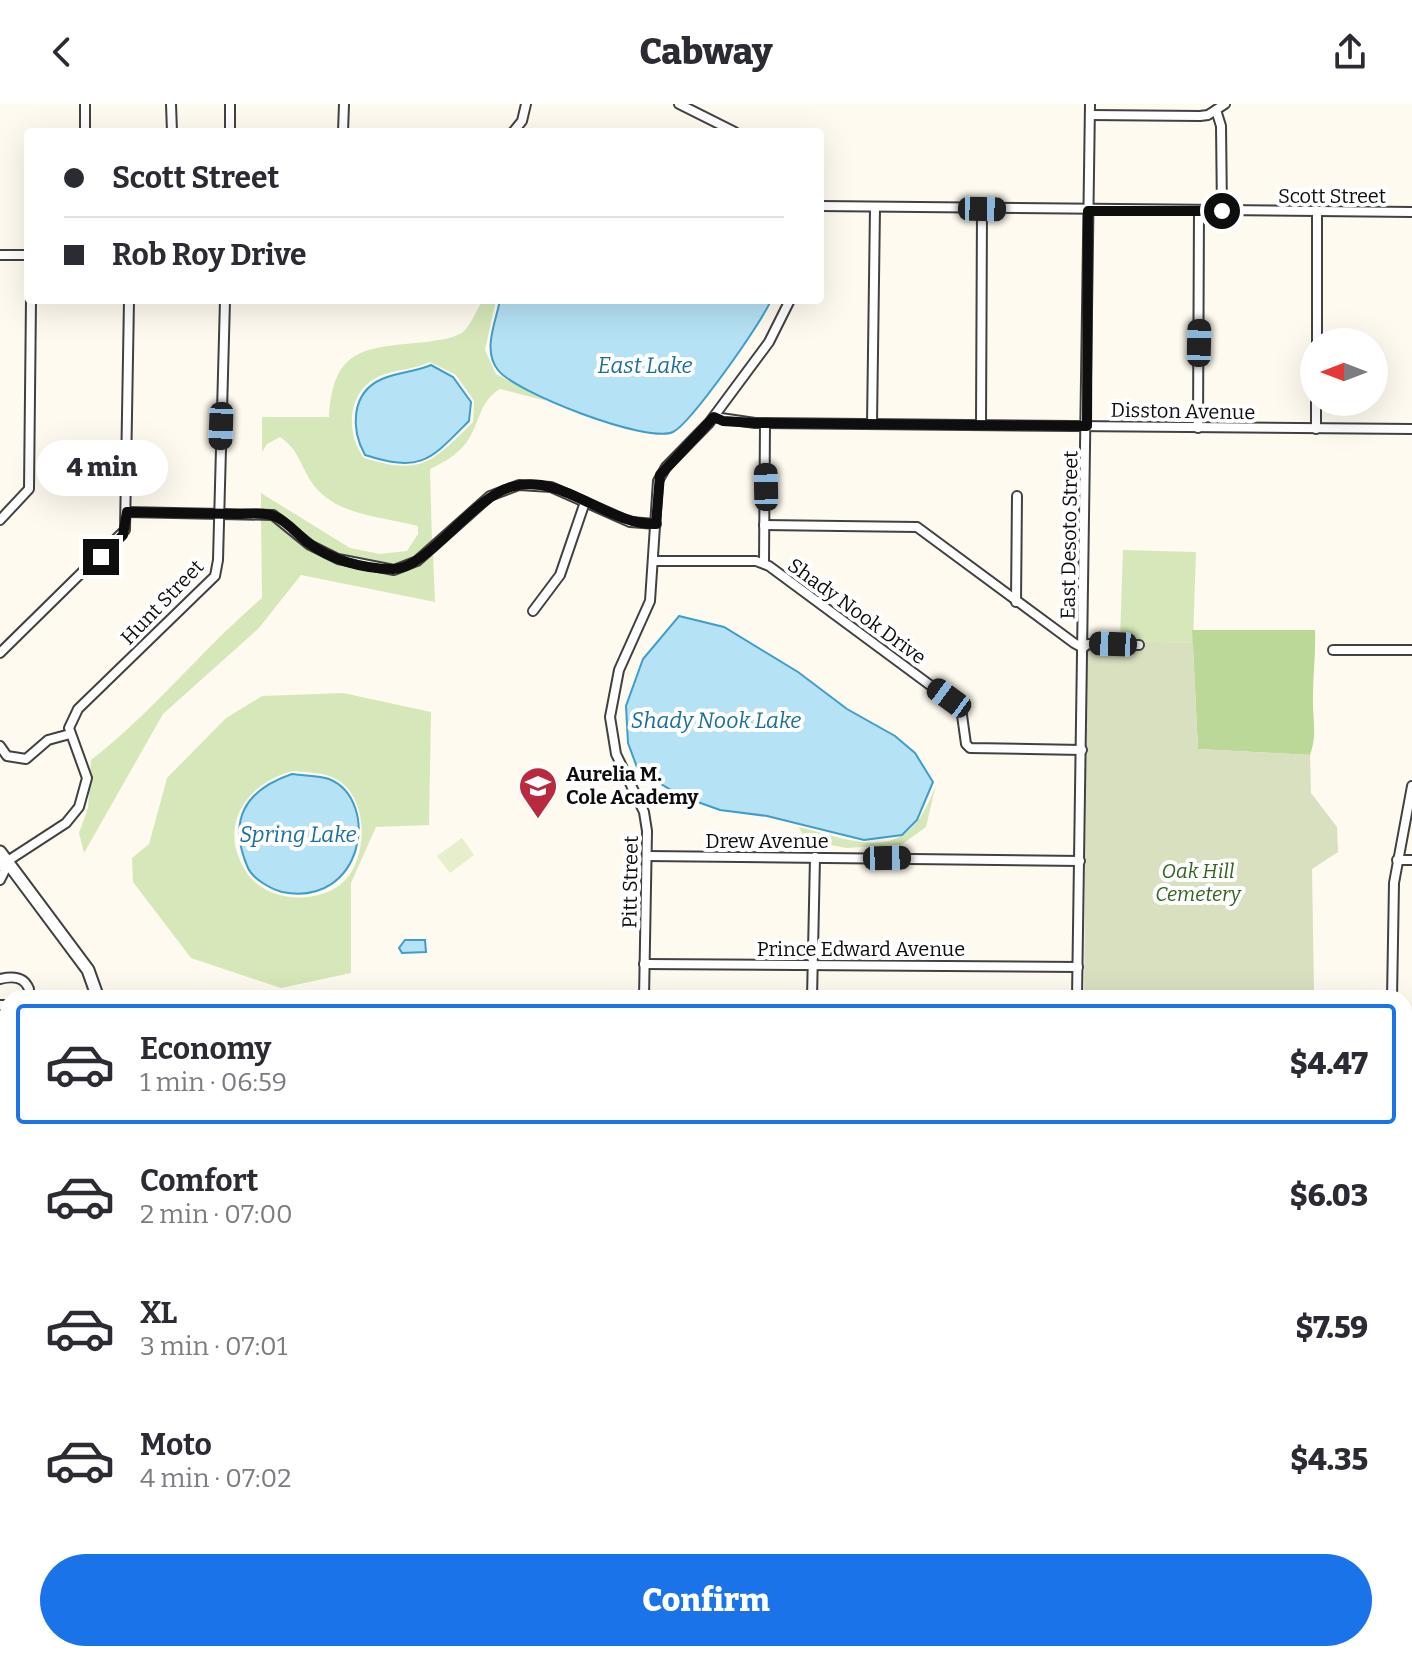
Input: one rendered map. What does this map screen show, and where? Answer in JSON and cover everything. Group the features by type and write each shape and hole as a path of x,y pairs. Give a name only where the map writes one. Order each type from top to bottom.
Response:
{"street":[{"path":"85,104 85,128"},
{"path":"171,104 172,128"},
{"path":"230,104 230,128"},
{"path":"343,128 344,104"},
{"path":"516,128 522,121 526,104"},
{"path":"679,104 727,128"},
{"name":"East Desoto Street","path":"1077,990 1090,104"},
{"path":"1090,115 1200,116 1225,104"},
{"path":"1216,110 1221,126 1222,211"},
{"name":"Scott Street","path":"824,206 1412,212"},
{"path":"872,424 875,208"},
{"path":"981,425 982,209"},
{"path":"1198,428 1199,211"},
{"path":"1317,212 1317,328"},
{"path":"0,255 24,255"},
{"path":"0,520 29,489 31,304"},
{"path":"0,653 121,537 127,512 129,304"},
{"name":"Hunt Street","path":"70,734 70,722 78,709 215,576 225,304"},
{"name":"Pitt Street","path":"644,990 646,818 616,754 610,717 619,670 648,609 660,475 714,417 769,342 788,304"},
{"path":"1316,416 1316,429"},
{"name":"Disston Avenue","path":"714,417 723,421 765,423 1412,429"},
{"path":"654,561 764,563 765,423"},
{"path":"127,512 273,515 310,545 338,559 385,569 400,569 417,561 490,496 512,487 551,487 630,522 656,524"},
{"path":"1016,602 1017,496"},
{"path":"533,611 560,575 585,502"},
{"path":"764,525 917,527 1083,648 1088,644 1139,645"},
{"name":"Shady Nook Drive","path":"764,563 961,708 966,744 970,748 1082,750"},
{"path":"1333,650 1412,650"},
{"path":"0,746 7,756 26,759 48,740 70,734 86,770 84,797 66,823 4,865 0,880"},
{"path":"1392,990 1391,927 1397,860 1412,786"},
{"path":"0,852 4,865 88,970 95,990"},
{"name":"Drew Avenue","path":"647,856 1080,861"},
{"path":"812,990 815,857"},
{"path":"1397,860 1412,860"},
{"name":"Prince Edward Avenue","path":"644,964 1078,967"},
{"path":"0,979 15,977 24,981 29,990"}],"green space":[{"path":"481,304 495,304 485,350 496,374 547,401 500,389 487,400 471,436 462,447 430,469 432,542 418,555 397,565 359,562 313,542 283,518 261,511 261,493 350,548 380,554 407,551 418,534 418,526 349,510 325,497 310,480 292,448 280,437 267,444 262,452 262,417 329,417 337,376 356,355 386,346 445,339 463,332","holes":["430,362 456,375 474,401 473,422 447,447 425,462 399,466 364,458 354,437 352,413 355,402 369,383 386,374"]},
{"path":"261,518 271,519 328,558 370,572 391,572 412,566 433,552 435,602 301,575 259,628 163,714 84,853 79,833 88,808 91,760 135,722 262,598"},
{"path":"1123,550 1196,552 1193,643 1120,641"},
{"path":"1192,630 1315,630 1314,733 1310,755 1198,749"},
{"name":"Oak Hill Cemetery","path":"1087,640 1193,643 1198,749 1310,755 1311,793 1337,827 1338,852 1312,869 1314,990 1084,990"},
{"path":"343,693 431,712 429,825 376,827 351,883 351,973 281,988 191,958 133,882 132,858 149,844 167,778 226,718 262,696","holes":["293,771 325,775 341,782 357,803 362,831 357,859 343,882 330,891 300,898 270,892 257,884 238,856 234,839 241,809 250,796 276,777"]},
{"path":"936,784 926,827 901,845 846,848 805,840 799,827 864,842 898,838 912,827 925,810"},
{"path":"462,838 474,855 450,873 437,856"}],"water":[{"name":"East Lake","path":"499,304 769,304 741,349 695,411 673,432 659,434 582,414 528,391 498,370 491,354"},
{"path":"431,365 453,377 471,402 469,421 434,454 424,459 400,463 365,455 356,424 356,413 364,393 382,379"},
{"name":"Shady Nook Lake","path":"679,616 724,627 798,672 847,709 895,736 915,753 933,782 917,820 902,835 864,840 767,816 720,810 681,796 638,770 628,743 626,706 643,659"},
{"name":"Spring Lake","path":"292,774 329,779 345,791 355,808 359,828 356,849 347,869 331,884 310,893 282,892 258,880 248,868 239,835 244,809 252,798 262,789"},
{"path":"405,940 425,940 426,952 402,953 399,948"}],"place":[{"name":"Aurelia M. Cole Academy","path":"538,820"}],"route":[{"path":"101,557 123,535 127,512 256,514 273,515 310,545 338,559 371,568 400,569 417,561 490,496 529,484 551,487 630,522 656,524 656,492 660,475 714,417 723,421 755,423 1087,426 1088,211 1222,211"}]}
